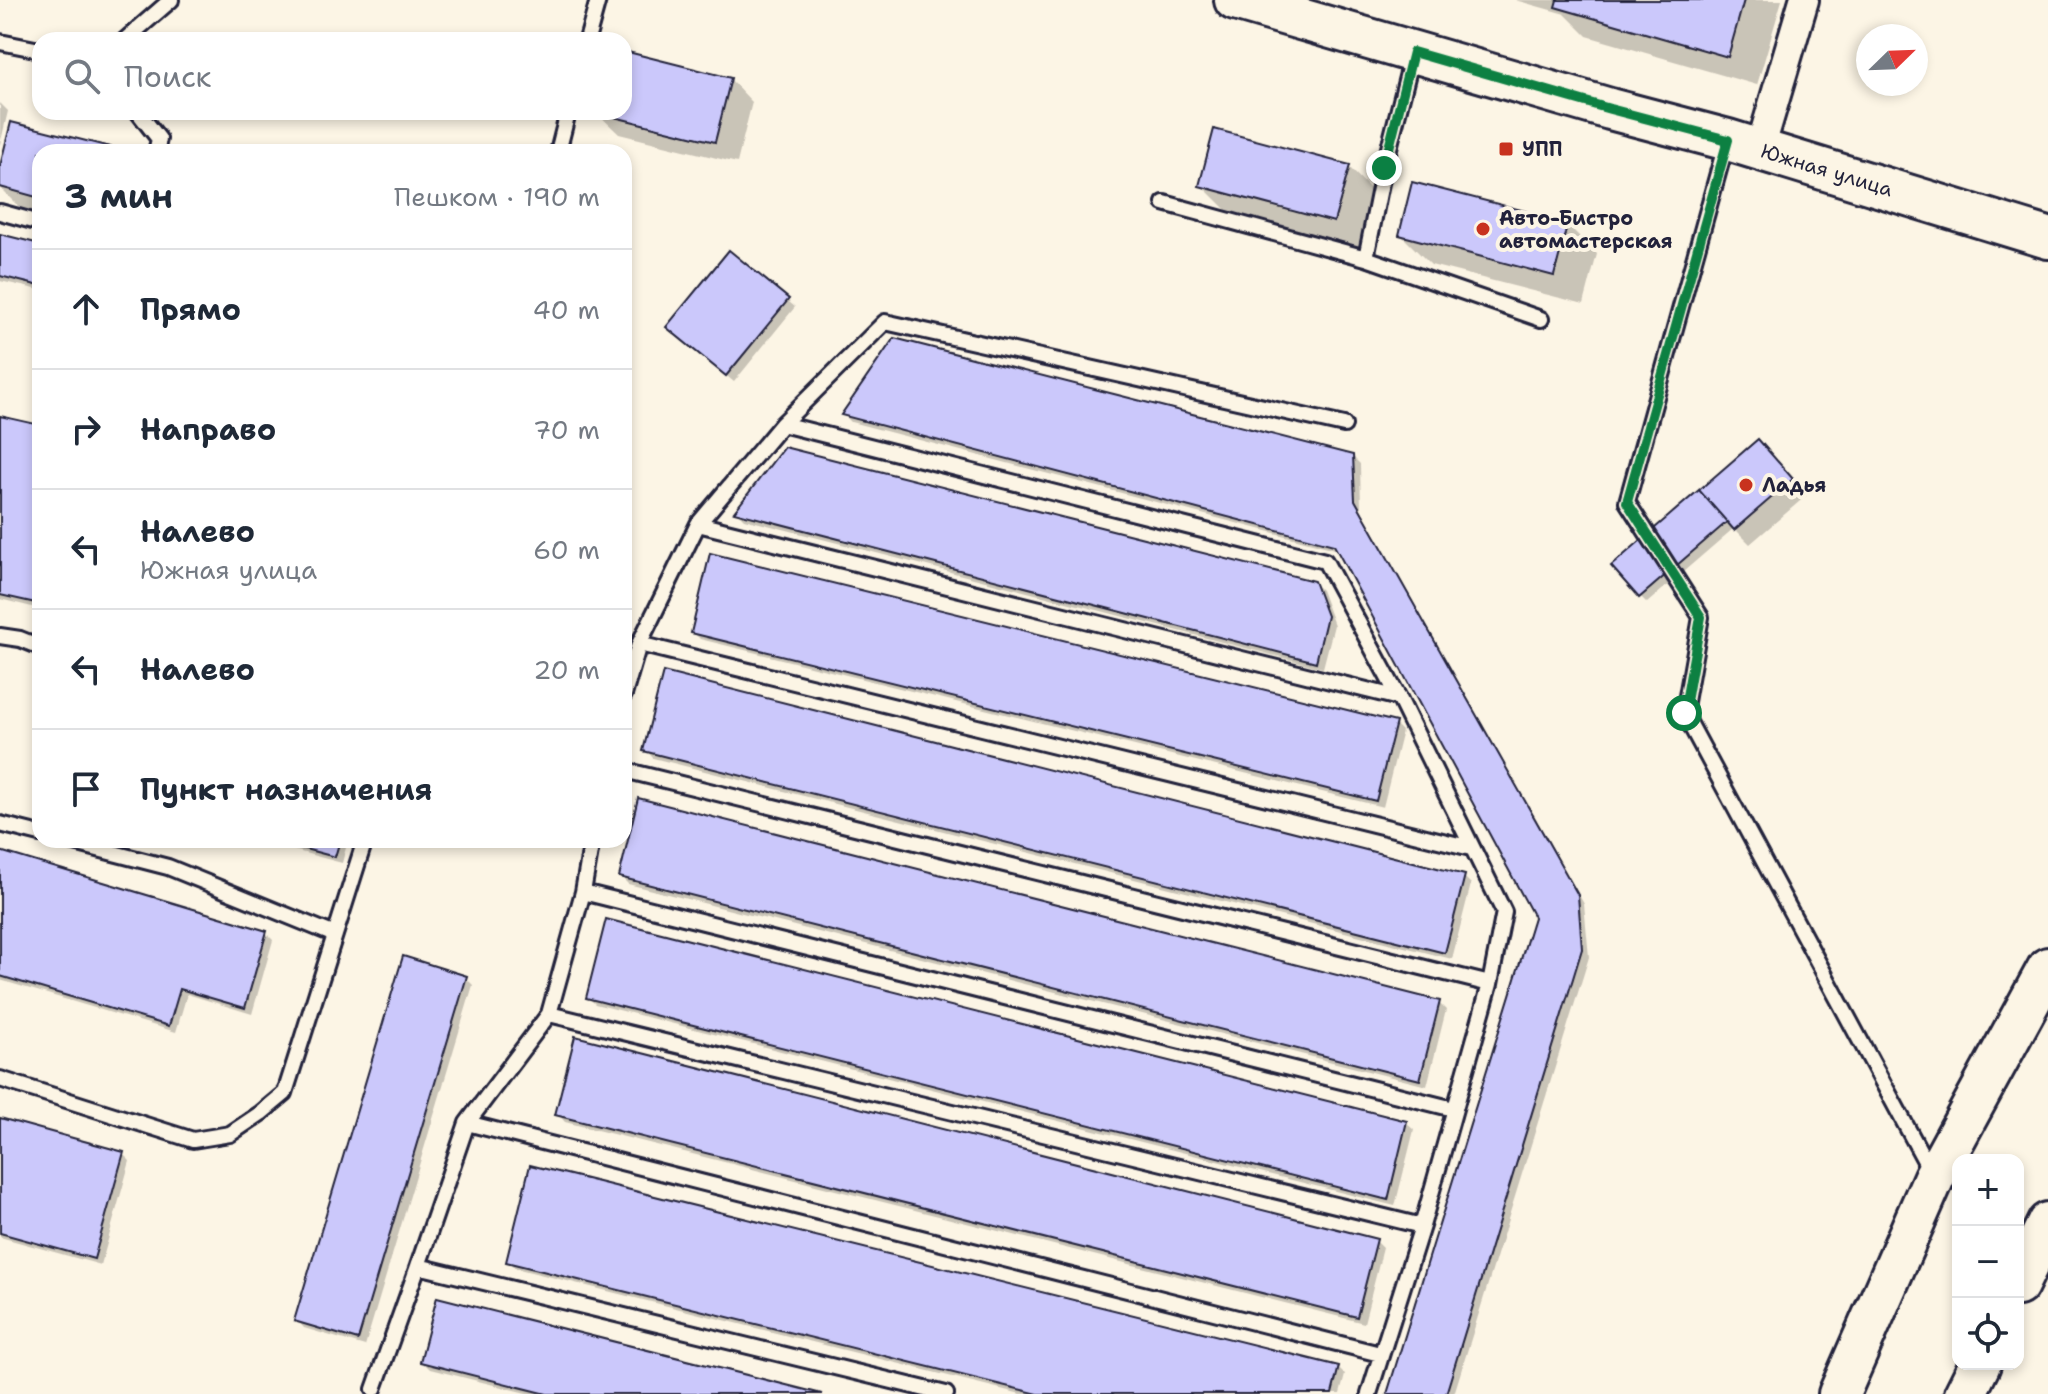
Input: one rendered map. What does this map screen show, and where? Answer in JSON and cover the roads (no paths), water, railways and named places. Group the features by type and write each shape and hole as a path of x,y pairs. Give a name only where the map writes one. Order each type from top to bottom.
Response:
{"main road":[{"name":"Южная улица","path":"1235,0 1744,145 2048,238"},
{"path":"1839,1394 1934,1177 2048,968"},
{"path":"2024,1273 2048,1223"},
{"path":"1965,1394 1977,1370"}],"street":[{"path":"1744,145 1804,0"}],"lane":[{"path":"134,32 171,0"},
{"path":"589,32 598,0"},
{"path":"0,42 32,48"},
{"path":"1366,258 1384,168 1413,52"},
{"path":"144,120 159,139 158,144"},
{"path":"560,144 566,120"},
{"path":"1744,145 1627,502 1701,617 1684,713 1934,1177"},
{"path":"1164,203 1366,258 1541,319"},
{"path":"0,212 32,221"},
{"path":"632,668 639,644 698,524 782,424 885,322 1344,425"},
{"path":"782,424 1325,561 1399,698 1504,912 1490,984 1422,1226 1369,1394"},
{"path":"698,524 1399,698"},
{"path":"0,636 32,644"},
{"path":"639,644 1471,848"},
{"path":"632,772 1490,984"},
{"path":"0,824 32,832"},
{"path":"94,848 168,867 335,935"},
{"path":"0,1079 193,1140 230,1134 285,1093 362,848"},
{"path":"374,1389 467,1123 549,1014 583,892 591,848"},
{"path":"583,892 1454,1109"},
{"path":"549,1014 1422,1226"},
{"path":"467,1123 1380,1354"},
{"path":"418,1266 946,1394"}],"place":[{"name":"УПП","path":"1506,149"},
{"name":"Авто-Бистро автомастерская","path":"1483,229"},
{"name":"Ладья","path":"1746,485"}]}
